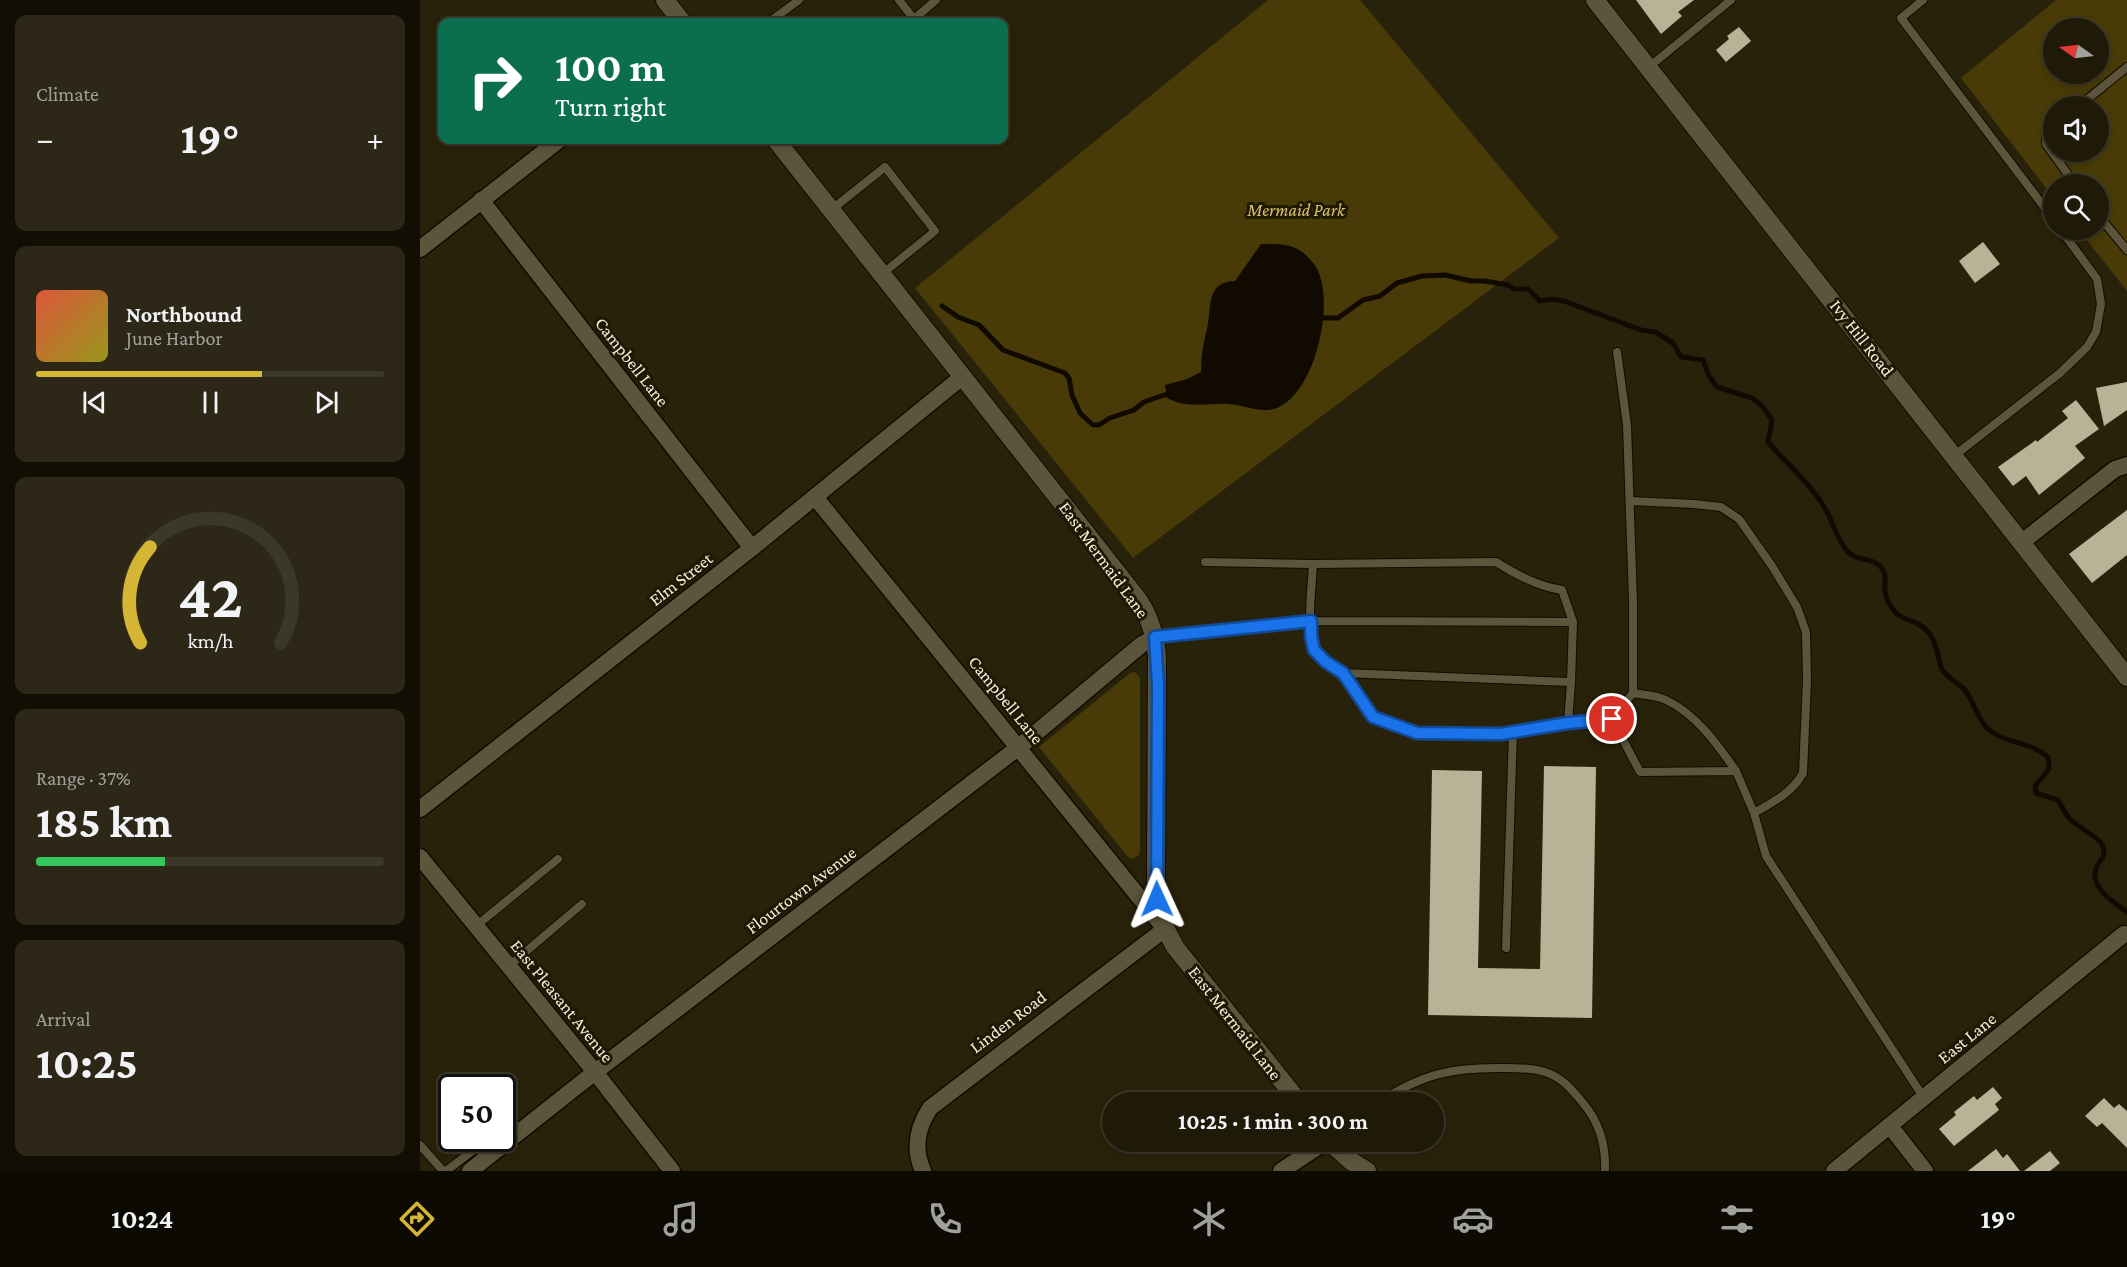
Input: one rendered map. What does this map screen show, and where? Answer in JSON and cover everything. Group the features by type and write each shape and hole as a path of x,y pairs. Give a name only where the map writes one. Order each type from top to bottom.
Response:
{"main road":[{"path":"665,0 679,18"},
{"name":"Ivy Hill Road","path":"1595,0 2127,677"},
{"name":"East Mermaid Lane","path":"779,144 1147,613 1155,637 1158,685 1156,883 1158,910 1165,929 1176,948 1291,1092"},
{"path":"1341,1152 1367,1171"}],"street":[{"path":"420,249 554,144"},
{"name":"Campbell Lane","path":"481,200 752,548"},
{"name":"Elm Street","path":"420,808 752,548 962,377"},
{"path":"2022,542 2115,469 2127,465"},
{"name":"Campbell Lane","path":"815,497 1165,929"},
{"name":"Flourtown Avenue","path":"470,1171 595,1072 1019,747 1141,645 1155,637"},
{"name":"East Pleasant Avenue","path":"420,857 595,1072 672,1171"},
{"name":"Linden Road","path":"923,1171 917,1140 919,1126 930,1108 1165,929"},
{"name":"East Lane","path":"1834,1171 2124,934"},
{"path":"1890,1126 1925,1171"},
{"path":"1281,1171 1310,1152"}],"lane":[{"path":"775,18 799,0"},
{"path":"899,0 913,18"},
{"path":"915,18 936,0"},
{"path":"1649,67 1731,0"},
{"path":"1923,0 1901,18 2043,205"},
{"path":"2092,96 2127,68"},
{"path":"831,210 885,167 935,231 882,274"},
{"path":"2109,228 2127,250"},
{"path":"1954,456 2060,373 2087,347 2096,332 2101,304 2097,279 2068,240"},
{"path":"1313,564 1311,636 1314,650 1326,662 1343,673 1373,717 1417,733 1501,734 1568,723 1612,719 1633,693 1633,601 1627,425 1617,352"},
{"path":"1630,501 1722,507 1739,519 1797,607 1806,632 1807,680 1803,773 1796,785 1785,795 1754,813"},
{"path":"1205,562 1313,564 1496,562 1521,577 1547,588 1562,590 1573,622 1568,723"},
{"path":"1155,637 1311,621 1573,622"},
{"path":"1343,673 1571,682"},
{"path":"1633,693 1665,699 1695,720 1717,744 1736,771 1754,813 1766,855 1924,1098"},
{"path":"1612,719 1641,772 1736,771"},
{"path":"1506,948 1513,732"},
{"path":"476,926 558,859"},
{"path":"509,966 582,904"},
{"path":"1395,1092 1404,1086 1437,1074 1472,1067 1514,1068 1545,1072 1569,1085 1590,1111 1602,1135 1605,1171"},
{"path":"420,1144 444,1171 471,1152"}],"green space":[{"name":"Mermaid Park","path":"1268,0 1360,0 1559,238 1133,558 915,288"},
{"path":"2056,0 2127,0 2127,291 2087,240 2109,240 2109,174 2043,174 2043,184 1961,78"},
{"path":"1135,672 1140,678 1140,853 1133,859 1128,857 1039,747 1130,673"}],"shaded area":[{"path":"1261,244 1282,244 1296,248 1312,262 1320,276 1324,309 1322,329 1318,348 1302,384 1292,398 1279,407 1267,410 1229,404 1184,404 1167,398 1165,385 1187,379 1201,372 1203,345 1214,291 1225,282 1235,281"}],"building":[{"path":"1636,0 1694,0 1678,12 1682,16 1661,34"},
{"path":"1739,27 1751,41 1726,62 1716,50 1729,39 1727,36"},
{"path":"1983,242 2000,264 1975,283 1959,261"},
{"path":"2127,382 2127,410 2104,426 2096,388"},
{"path":"2076,400 2099,429 2075,446 2085,458 2039,495 2026,476 2013,486 1998,467 2036,440 2037,442 2068,418 2062,411"},
{"path":"2127,510 2127,555 2092,583 2069,554"},
{"path":"1544,766 1596,767 1592,1018 1428,1015 1432,770 1482,771 1478,968 1540,969"},
{"path":"1993,1087 2002,1098 1995,1104 1999,1110 1954,1146 1939,1129 1956,1115 1954,1112 1974,1096 1977,1100"},
{"path":"2104,1098 2114,1108 2119,1104 2127,1111 2127,1148 2102,1123 2097,1127 2085,1116"},
{"path":"1996,1149 2003,1158 2007,1154 2020,1171 1968,1171"},
{"path":"2050,1151 2060,1163 2050,1171 2024,1171"}],"waterway":[{"path":"1315,318 1338,318 1363,300 1380,296 1397,283 1422,276 1445,275 1471,281 1508,285 1514,289 1528,289 1540,301 1551,299 1564,301 1641,330 1655,332 1673,343 1681,357 1703,360 1709,376 1717,387 1752,398 1763,407 1772,420 1768,442 1815,493 1848,552 1880,566 1885,575 1886,595 1892,608 1898,615 1920,625 1929,633 1936,646 1941,667 1964,689 1987,728 2001,737 2033,748 2048,757 2049,769 2035,786 2036,793 2058,800 2069,818 2101,844 2104,854 2095,872 2095,879 2102,892 2127,912"},
{"path":"942,306 958,317 979,325 1003,350 1065,373 1069,378 1072,395 1080,413 1093,425 1099,425 1110,418 1134,410 1144,402 1173,392"}],"route":[{"path":"1157,899 1158,685 1155,637 1311,621 1314,650 1326,662 1343,673 1373,717 1417,733 1501,734 1568,723 1612,719"}]}
